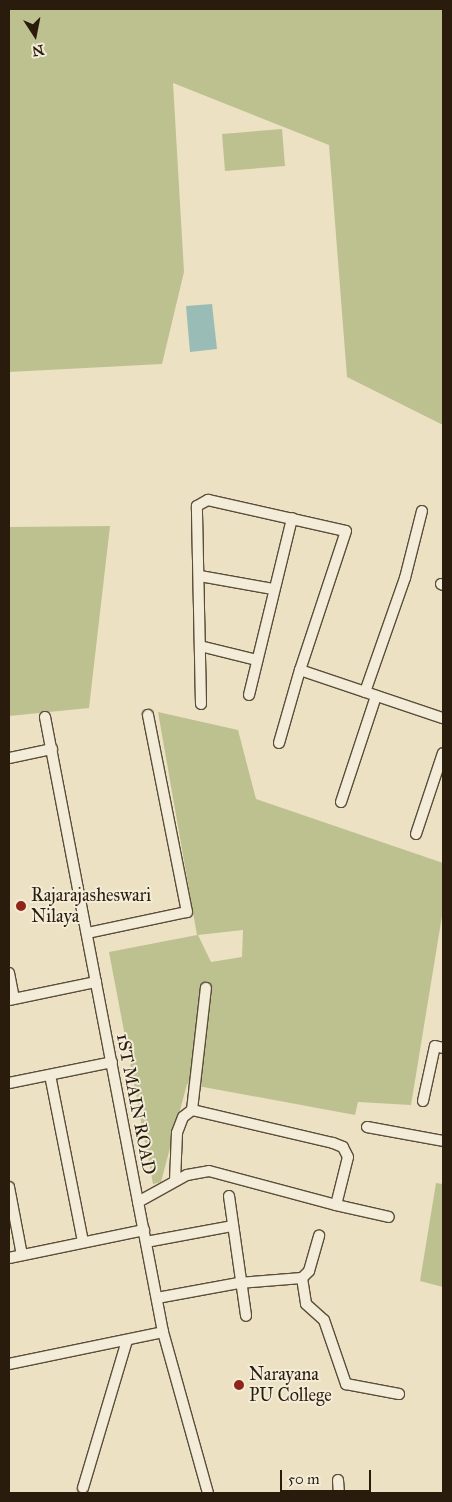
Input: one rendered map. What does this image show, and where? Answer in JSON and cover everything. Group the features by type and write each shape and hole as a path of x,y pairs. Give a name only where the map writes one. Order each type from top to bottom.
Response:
{"street":[{"path":"201,704 199,502 292,518 346,531 300,670 279,743"},
{"path":"365,692 405,578 422,511"},
{"path":"248,695 292,518"},
{"path":"200,576 273,589"},
{"path":"200,646 257,660"},
{"path":"300,670 443,718"},
{"path":"341,802 376,696"},
{"path":"87,933 187,912 148,715"},
{"name":"1ST MAIN ROAD","path":"45,717 163,1332 208,1493"},
{"path":"9,758 52,749"},
{"path":"416,834 443,753"},
{"path":"9,973 11,999 96,982"},
{"path":"175,1181 177,1133 183,1117 192,1110 206,988"},
{"path":"423,1101 435,1046 443,1048"},
{"path":"9,1083 112,1062"},
{"path":"50,1075 83,1242"},
{"path":"192,1110 344,1147 349,1160 336,1205"},
{"path":"367,1126 443,1141"},
{"path":"138,1202 175,1181 209,1171 389,1217"},
{"path":"9,1187 22,1255"},
{"path":"229,1196 239,1283 246,1316"},
{"path":"146,1242 232,1226"},
{"path":"9,1258 144,1230"},
{"path":"157,1298 239,1283 302,1278 309,1271 319,1235"},
{"path":"302,1278 306,1304 324,1320 346,1384 399,1394"},
{"path":"9,1364 163,1332"},
{"path":"83,1488 127,1340"},
{"path":"338,1480 339,1493"}],"green space":[{"path":"9,9 443,9 443,425 347,377 329,145 173,83 184,272 162,364 9,372"},
{"path":"282,129 285,166 225,171 222,134"},
{"path":"110,526 89,708 9,716 9,527"},
{"path":"158,712 238,730 256,799 443,863 443,910 411,1105 358,1102 355,1115 187,1084 161,1182 153,1184 109,952 197,935","holes":["243,930 242,957 211,962 198,935"]},
{"path":"436,1183 443,1184 443,1287 420,1281"}],"water":[{"path":"212,304 217,349 190,352 186,306"}],"place":[{"name":"Rajarajasheswari Nilaya","path":"21,906"},
{"name":"Narayana PU College","path":"239,1385"}]}
